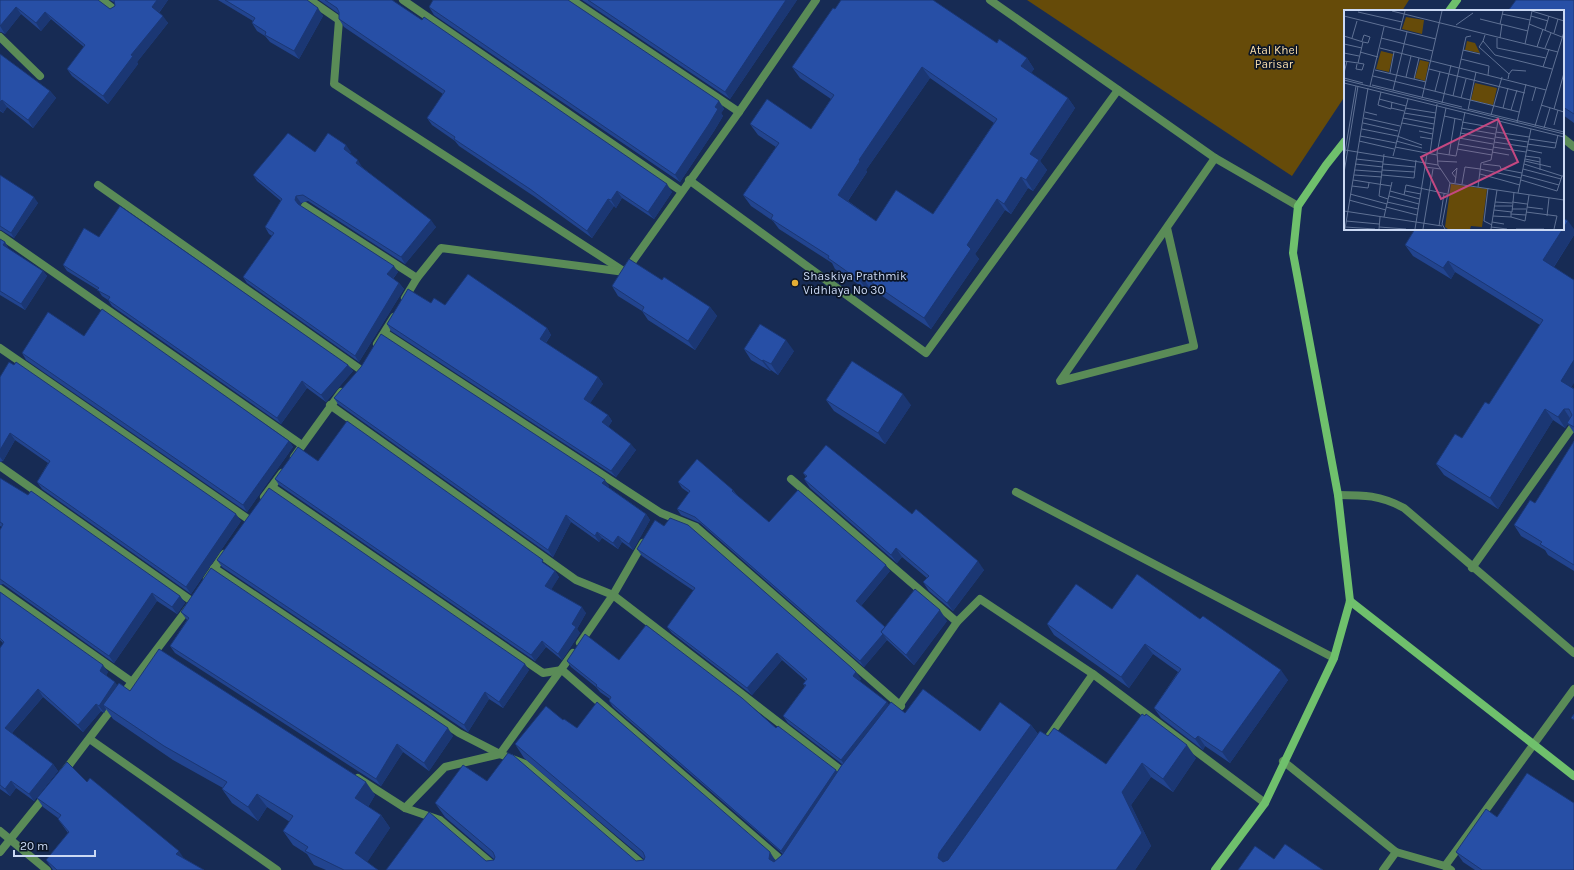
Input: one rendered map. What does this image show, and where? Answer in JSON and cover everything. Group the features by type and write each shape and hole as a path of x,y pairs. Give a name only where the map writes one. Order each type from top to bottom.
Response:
{"street":[{"path":"102,0 116,11"},
{"path":"310,0 339,20 334,84 625,272"},
{"path":"403,0 681,191"},
{"path":"572,0 739,112"},
{"path":"625,272 681,191 739,112 816,0"},
{"path":"990,0 1215,158 1298,206"},
{"path":"1450,10 1457,0"},
{"path":"0,36 40,76"},
{"path":"689,180 926,353 1118,90"},
{"path":"1564,139 1574,147"},
{"path":"1215,870 1265,803 1283,761 1334,658 1350,601 1338,495 1293,253 1298,206 1326,165 1344,142"},
{"path":"1166,228 1194,346 1060,380 1087,342 1166,228 1215,158"},
{"path":"98,185 360,370"},
{"path":"305,206 417,278"},
{"path":"0,235 302,445"},
{"path":"373,351 417,278 441,248 625,272"},
{"path":"384,333 659,516 696,527 900,706"},
{"path":"0,348 248,519"},
{"path":"260,503 330,405 345,387"},
{"path":"330,405 576,580 612,595 848,775"},
{"path":"1472,568 1574,425"},
{"path":"0,466 197,595"},
{"path":"791,479 957,622"},
{"path":"272,487 543,673 562,670 787,864"},
{"path":"1016,492 1334,658"},
{"path":"1338,495 1371,496 1388,499 1404,508 1472,568 1574,653"},
{"path":"405,808 445,767 500,754 562,670 612,595 649,534"},
{"path":"0,852 91,740 132,682 161,650 227,549"},
{"path":"214,568 460,733 500,754 524,764 649,870"},
{"path":"0,589 132,682"},
{"path":"886,724 900,706 957,622 980,600 1093,674 1265,803"},
{"path":"1350,601 1574,776"},
{"path":"1044,744 1093,674"},
{"path":"1283,761 1396,852 1448,868 1574,689"},
{"path":"91,740 277,870"},
{"path":"351,774 405,808 440,820 499,870"},
{"path":"0,831 47,870"},
{"path":"1383,870 1396,852"}],"green space":[{"name":"Atal Khel Parisar","path":"1027,0 1409,0 1403,10 1344,10 1344,98 1292,176"}],"building":[{"path":"0,0 98,0 110,9 115,6 114,0 157,0 152,7 163,16 131,55 133,56 103,96 67,69 85,45 45,12 36,23 16,7 0,26"},
{"path":"225,0 307,0 318,8 294,51 265,35 266,32 252,23 255,18"},
{"path":"325,0 392,0 422,20 424,17 667,184 648,212 617,191 611,200 608,199 587,231 530,189 454,139 455,137 427,118 445,91 339,19 339,12 337,8"},
{"path":"433,0 568,0 719,101 715,107 718,109 675,175 429,7"},
{"path":"588,0 786,0 725,92"},
{"path":"841,0 933,0 997,43 999,39 1027,58 1021,66 1068,98 1030,154 1039,160 1026,180 1021,177 1004,204 997,199 967,245 971,249 924,318 862,276 859,280 828,258 829,256 771,219 773,215 743,195 779,143 750,124 767,99 811,129 834,95 792,67 833,8 835,9","holes":["922,67 997,119 933,214 896,190 876,221 838,195 860,161 859,160"]},
{"path":"1516,0 1574,0 1574,114 1564,108 1564,10 1509,10"},
{"path":"0,54 50,91 28,120 2,100 0,102"},
{"path":"288,133 315,152 328,133 346,145 344,149 358,160 356,163 431,220 401,257 303,195 296,196 295,200 298,204 394,266 387,274 399,283 355,356 243,277 274,233 265,227 282,199 253,175"},
{"path":"0,175 34,197 11,233 0,226"},
{"path":"120,206 348,365 321,395 302,381 277,418 108,300 110,297 97,290 99,288 63,265 84,228 99,237"},
{"path":"1564,219 1568,221 1564,227"},
{"path":"1414,230 1562,230 1543,260 1574,280 1574,360 1561,381 1574,389 1574,427 1567,423 1572,415 1569,409 1564,409 1558,417 1545,409 1490,498 1436,464 1455,434 1462,438 1485,402 1489,404 1543,320 1448,261 1443,268 1405,245"},
{"path":"0,239 5,242 3,245 43,271 21,304 0,291"},
{"path":"629,259 662,280 664,277 710,307 688,341 642,311 644,307 612,286"},
{"path":"468,274 547,328 540,339 598,377 584,399 608,415 602,422 631,444 611,471 387,324 408,289 431,303 434,298 445,305"},
{"path":"102,309 289,441 243,505 22,353 48,312 84,336"},
{"path":"760,324 786,340 771,364 763,360 762,361 744,349"},
{"path":"381,334 605,480 602,483 646,514 629,544 618,536 613,543 597,532 595,536 566,515 548,550 334,398 361,367"},
{"path":"852,361 903,394 878,433 826,400"},
{"path":"9,362 14,365 16,362 236,514 186,587 37,482 50,461 10,433 0,450 0,377"},
{"path":"347,421 543,560 542,562 555,571 545,586 582,607 572,624 576,627 558,654 542,641 531,655 275,479 298,447 318,461"},
{"path":"1574,441 1574,565 1540,544 1542,542 1514,525 1530,500 1535,503"},
{"path":"826,445 912,514 916,509 978,561 947,603 923,582 929,576 896,548 891,555 804,479 807,476 803,473"},
{"path":"697,459 769,522 798,490 886,565 856,601 885,627 881,632 883,634 860,661 695,517 677,509 690,491 678,482"},
{"path":"0,478 28,495 31,491 180,596 172,607 152,593 109,656 0,579 0,530 3,524 0,522"},
{"path":"269,488 525,664 499,702 485,692 464,725 217,560"},
{"path":"670,518 688,525 852,668 856,672 853,676 887,702 841,760 783,716 806,685 803,684 807,679 777,653 747,688 667,627 695,588 637,549 655,520 664,526"},
{"path":"211,568 448,728 424,763 397,744 376,779 170,646 189,618 181,612"},
{"path":"1137,574 1200,619 1203,616 1281,670 1222,752 1198,736 1195,739 1154,708 1181,669 1145,644 1121,677 1047,624 1076,584 1112,609"},
{"path":"915,589 940,610 906,655 881,632"},
{"path":"0,592 103,665 100,671 115,682 99,706 96,704 78,725 38,689 5,728 53,764 29,794 11,781 5,789 0,785 0,648 4,642 0,638"},
{"path":"646,625 742,698 776,728 778,726 836,770 781,851 609,701 611,697 567,661 585,634 619,660"},
{"path":"159,649 366,782 355,798 381,815 355,853 378,870 344,870 305,851 308,847 283,831 293,816 257,794 248,807 222,789 227,782 164,746 103,705 119,683 130,691"},
{"path":"923,689 980,731 1000,702 1031,725 939,853 938,858 943,862 948,860 1040,731 1048,736 1054,728 1106,764 1142,714 1145,716 1146,714 1187,745 1163,779 1142,763 1122,792 1142,833 1116,870 386,870 429,812 486,861 494,860 495,857 493,852 435,803 463,765 487,781 508,753 513,755 636,861 644,860 645,857 643,852 515,744 546,706 563,720 564,719 577,728 597,702 770,852 769,859 774,862 782,855 842,765 891,702 905,713"},
{"path":"67,762 87,782 90,778 179,851 176,854 204,870 57,870 46,860 69,832 58,819 61,815 37,798"},
{"path":"1527,773 1574,803 1574,870 1482,870 1456,852 1486,809 1497,817"},
{"path":"1285,844 1323,870 1238,870 1255,846 1274,859"}],"place":[{"name":"Shaskiya Prathmik Vidhlaya No 30","path":"795,283"}]}
